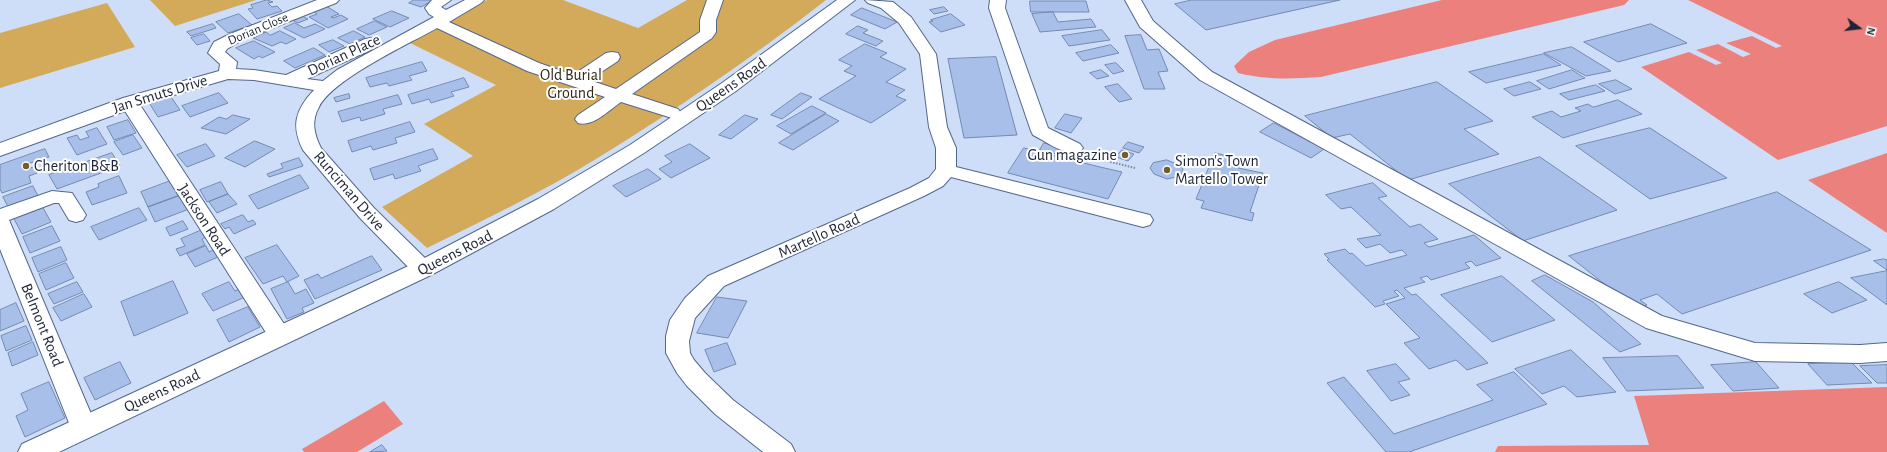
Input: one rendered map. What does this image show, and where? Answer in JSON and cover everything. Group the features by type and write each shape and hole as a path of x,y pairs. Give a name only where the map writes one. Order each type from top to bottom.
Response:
{"main road":[{"name":"Queens Road","path":"32,452 423,269 546,204 613,164 729,87 847,0"}],"street":[{"name":"Dorian Close","path":"227,74 229,62 216,53 220,46 236,37 331,0"},
{"path":"442,0 434,5 433,8 441,19 533,67 672,113"},
{"name":"Runciman Drive","path":"423,269 413,261 367,213 332,174 307,142 304,130 305,119 313,102 326,87 359,64 476,0"},
{"path":"584,119 706,35 708,32 708,20 715,0"},
{"path":"873,0 887,5 905,20 928,54 938,127 946,148 946,170 1143,220"},
{"path":"998,0 997,8 1040,131 1073,148"},
{"path":"1133,0 1146,24 1206,76 1654,322 1755,352 1860,354 1887,352"},
{"name":"Dorian Place","path":"290,80 399,30"},
{"path":"575,81 612,57"},
{"name":"Jan Smuts Drive","path":"0,150 129,102 227,74 254,75 326,87"},
{"name":"Jackson Road","path":"129,102 280,336"},
{"path":"946,148 999,183"},
{"name":"Martello Road","path":"782,452 710,394 689,373 678,352 677,337 682,320 694,303 716,281 917,192 936,182 946,170"},
{"path":"0,216 52,197 60,196 65,197 76,215"},
{"name":"Belmont Road","path":"0,223 84,428"}],"path":[{"path":"1073,148 1081,155 1135,168"}],"green space":[{"path":"150,0 256,0 175,26"},
{"name":"Old Burial Ground","path":"487,0 563,0 638,28 687,0 826,0 771,42 714,82 655,122 596,159 534,194 427,248 382,207 473,156 424,124 496,85 410,43"},
{"path":"107,3 135,47 0,88 0,33"}],"shaded area":[{"path":"1442,0 1629,0 1624,5 1321,77 1259,77 1238,73 1234,66 1249,52 1275,40"},
{"path":"1688,0 1887,0 1887,126 1778,160 1641,67 1689,52 1716,65 1722,63 1696,50 1718,44 1743,57 1751,54 1726,43 1752,36 1776,48 1782,46"},
{"path":"1887,153 1887,233 1808,180"},
{"path":"1887,387 1887,452 1495,452 1498,446 1649,445 1634,396"},
{"path":"384,401 403,424 357,452 304,452 302,449"}],"building":[{"path":"267,0 273,2 268,3 272,7 277,6 282,11 257,19 248,9 253,8 251,5"},
{"path":"414,0 434,0 421,7 409,3"},
{"path":"1192,0 1340,0 1206,30 1175,4"},
{"path":"1030,1 1086,1 1089,12 1031,12"},
{"path":"326,6 339,14 331,17 333,18 341,15 348,19 328,28 309,17 317,14 313,11"},
{"path":"944,7 948,11 934,14 930,10"},
{"path":"862,8 897,22 885,29 851,15"},
{"path":"392,11 409,18 390,27 373,19"},
{"path":"1053,12 1058,22 1091,19 1096,27 1040,32 1032,14"},
{"path":"239,14 252,25 228,33 216,22"},
{"path":"951,14 965,25 941,32 929,22 933,21 931,20"},
{"path":"302,16 308,19 298,23 292,20"},
{"path":"375,21 387,27 369,35 357,29"},
{"path":"295,23 304,28 315,24 325,29 304,38 284,28"},
{"path":"213,24 216,28 191,36 187,32"},
{"path":"1651,24 1687,43 1618,62 1584,42"},
{"path":"858,26 868,30 863,33 883,41 876,46 846,34"},
{"path":"1102,30 1110,40 1069,46 1062,36"},
{"path":"280,31 296,39 286,44 281,42 272,46 253,38 266,32 270,35"},
{"path":"354,31 365,37 350,44 338,38"},
{"path":"204,34 210,41 197,45 191,38"},
{"path":"1141,35 1147,50 1159,49 1168,71 1158,72 1165,89 1144,89 1125,36"},
{"path":"333,40 344,46 329,52 319,45"},
{"path":"254,41 275,52 262,58 259,56 254,59 236,48"},
{"path":"865,44 887,53 880,57 906,69 886,82 905,90 896,96 906,100 871,123 819,99 856,76 844,71 852,66 839,60"},
{"path":"1111,45 1119,53 1083,61 1076,53"},
{"path":"1572,47 1611,71 1586,76 1544,53"},
{"path":"314,48 325,55 295,68 284,61"},
{"path":"1544,54 1561,65 1486,83 1469,72"},
{"path":"996,57 1017,135 964,138 948,59"},
{"path":"422,62 427,71 409,76 412,80 389,86 387,83 370,87 366,78"},
{"path":"1116,63 1124,71 1113,74 1105,65"},
{"path":"1101,70 1109,76 1097,79 1090,73"},
{"path":"1572,70 1585,78 1549,89 1537,81"},
{"path":"464,78 469,87 451,92 454,96 431,103 429,99 412,104 408,95"},
{"path":"1616,80 1632,89 1615,94 1599,84"},
{"path":"1437,82 1493,121 1464,129 1499,154 1408,180 1350,134 1332,138 1305,116"},
{"path":"1530,82 1541,89 1514,96 1504,89"},
{"path":"1118,84 1132,99 1119,102 1105,87"},
{"path":"1596,85 1605,91 1569,100 1560,94"},
{"path":"219,93 228,103 190,117 182,106"},
{"path":"801,93 812,97 782,119 771,115"},
{"path":"169,94 180,110 158,117 148,101"},
{"path":"349,94 350,98 336,102 334,98"},
{"path":"398,95 402,104 383,109 385,114 361,121 360,117 342,122 338,112"},
{"path":"1618,100 1642,114 1563,138 1532,117 1552,111 1561,117 1581,111 1575,108 1588,104 1593,107"},
{"path":"812,106 826,113 791,134 777,126"},
{"path":"826,114 839,121 793,150 779,143"},
{"path":"1065,114 1082,118 1071,133 1055,128"},
{"path":"233,115 250,119 226,134 201,128 219,117 226,119"},
{"path":"745,115 758,119 731,139 719,135"},
{"path":"128,120 136,133 114,140 107,127"},
{"path":"410,122 415,132 395,138 397,143 373,150 371,146 352,152 348,141"},
{"path":"1274,123 1324,149 1311,158 1260,132"},
{"path":"97,128 107,144 77,155 67,138 77,135 80,140 89,137 86,132"},
{"path":"1650,128 1727,178 1650,199 1576,146"},
{"path":"133,135 142,148 123,155 114,142"},
{"path":"255,141 275,149 245,167 225,158"},
{"path":"1128,142 1144,147 1139,153 1123,148"},
{"path":"1044,143 1060,147 1056,154 1040,150"},
{"path":"206,144 215,156 187,167 177,155"},
{"path":"690,144 710,158 671,178 659,169 672,162 665,156"},
{"path":"1024,148 1122,172 1108,199 1008,173"},
{"path":"45,149 49,157 24,165 26,169 34,167 37,173 29,176 31,183 2,193 0,189 0,165"},
{"path":"433,149 438,159 418,166 421,171 395,179 393,174 374,180 370,169"},
{"name":"Gun magazine","path":"1122,150 1134,154 1128,161 1116,157"},
{"path":"112,153 120,166 57,189 49,175"},
{"path":"1215,153 1241,159 1238,168 1263,173 1250,212 1254,213 1252,221 1201,208 1204,201 1196,199 1203,182 1210,183 1204,180"},
{"path":"1540,157 1617,210 1523,241 1449,184"},
{"path":"299,158 303,166 269,177 267,174 283,168 281,164"},
{"name":"Simon's Town Martello Tower","path":"1167,160 1181,166 1183,169 1181,176 1167,179 1154,174 1150,168 1153,163"},
{"path":"648,169 661,179 626,197 613,186"},
{"path":"300,175 309,188 258,209 249,196"},
{"path":"119,176 127,193 92,205 86,192 99,187 98,184"},
{"path":"173,180 181,195 148,207 141,192"},
{"path":"221,182 228,194 207,202 200,190"},
{"path":"1373,183 1387,196 1378,198 1410,227 1420,224 1438,239 1424,243 1429,247 1474,235 1501,258 1476,266 1471,261 1465,263 1470,268 1431,280 1427,276 1420,278 1425,282 1404,288 1412,295 1416,294 1488,363 1467,370 1456,360 1429,369 1404,343 1420,338 1386,304 1405,298 1397,290 1394,291 1399,296 1383,301 1385,304 1375,307 1327,260 1329,259 1324,254 1345,249 1350,254 1352,253 1366,266 1407,255 1402,250 1390,253 1380,244 1366,248 1357,239 1381,235 1351,207 1341,209 1326,195"},
{"path":"33,186 39,198 9,209 3,197"},
{"path":"1777,192 1871,250 1682,314 1657,294 1640,300 1647,305 1636,309 1569,256"},
{"path":"228,194 237,204 217,213 209,202"},
{"path":"181,195 189,209 155,222 148,207"},
{"path":"42,206 51,222 22,234 13,217"},
{"path":"139,208 147,220 99,240 91,227"},
{"path":"243,215 248,222 253,220 256,224 234,234 229,227 225,229 221,224"},
{"path":"183,221 188,229 170,236 166,228"},
{"path":"52,226 60,241 30,253 23,237"},
{"path":"202,230 206,237 202,239 205,245 180,256 176,249 185,246 181,239"},
{"path":"277,245 299,276 287,282 283,276 263,284 245,258"},
{"path":"206,246 209,252 213,250 218,257 195,267 187,254"},
{"path":"61,247 67,260 38,272 32,258"},
{"path":"372,256 382,270 315,299 304,280 318,274 321,278"},
{"path":"1884,259 1887,260 1887,270 1874,261"},
{"path":"66,263 74,278 46,290 39,274"},
{"path":"1887,271 1887,305 1851,278"},
{"path":"1545,275 1593,302 1641,344 1620,352 1532,281"},
{"path":"1502,276 1555,320 1492,342 1441,295"},
{"path":"173,281 188,313 134,336 121,302"},
{"path":"77,282 83,292 54,304 48,294"},
{"path":"229,282 235,291 239,289 245,297 213,311 202,294"},
{"path":"288,282 295,294 306,289 314,303 302,308 304,312 287,319 271,289"},
{"path":"1839,282 1867,300 1832,313 1804,294"},
{"path":"84,294 92,307 61,321 53,308"},
{"path":"717,297 747,301 728,338 697,333"},
{"path":"16,303 24,321 0,331 0,310"},
{"path":"248,307 260,327 229,342 217,320"},
{"path":"26,326 32,340 6,351 1,336"},
{"path":"33,342 38,355 12,366 8,353"},
{"path":"727,343 736,364 714,372 705,350"},
{"path":"1571,350 1616,392 1577,397 1564,386 1542,394 1515,369"},
{"path":"1678,356 1704,388 1627,391 1603,358"},
{"path":"120,362 131,383 95,400 84,378"},
{"path":"1756,362 1779,388 1733,391 1711,365"},
{"path":"1851,362 1872,383 1827,385 1808,364"},
{"path":"1396,364 1410,379 1398,382 1410,395 1391,401 1367,371"},
{"path":"1887,365 1887,383 1877,383 1860,366"},
{"path":"1514,372 1547,404 1409,452 1386,452 1327,383 1344,377 1394,434 1493,400 1477,385"},
{"path":"49,382 65,418 25,437 16,416 28,410 21,394"},
{"path":"382,445 387,451 370,452"}],"place":[{"name":"Gun magazine","path":"1125,155"},
{"name":"Cheriton B&B","path":"26,166"},
{"name":"Simon's Town Martello Tower","path":"1167,170"}]}
